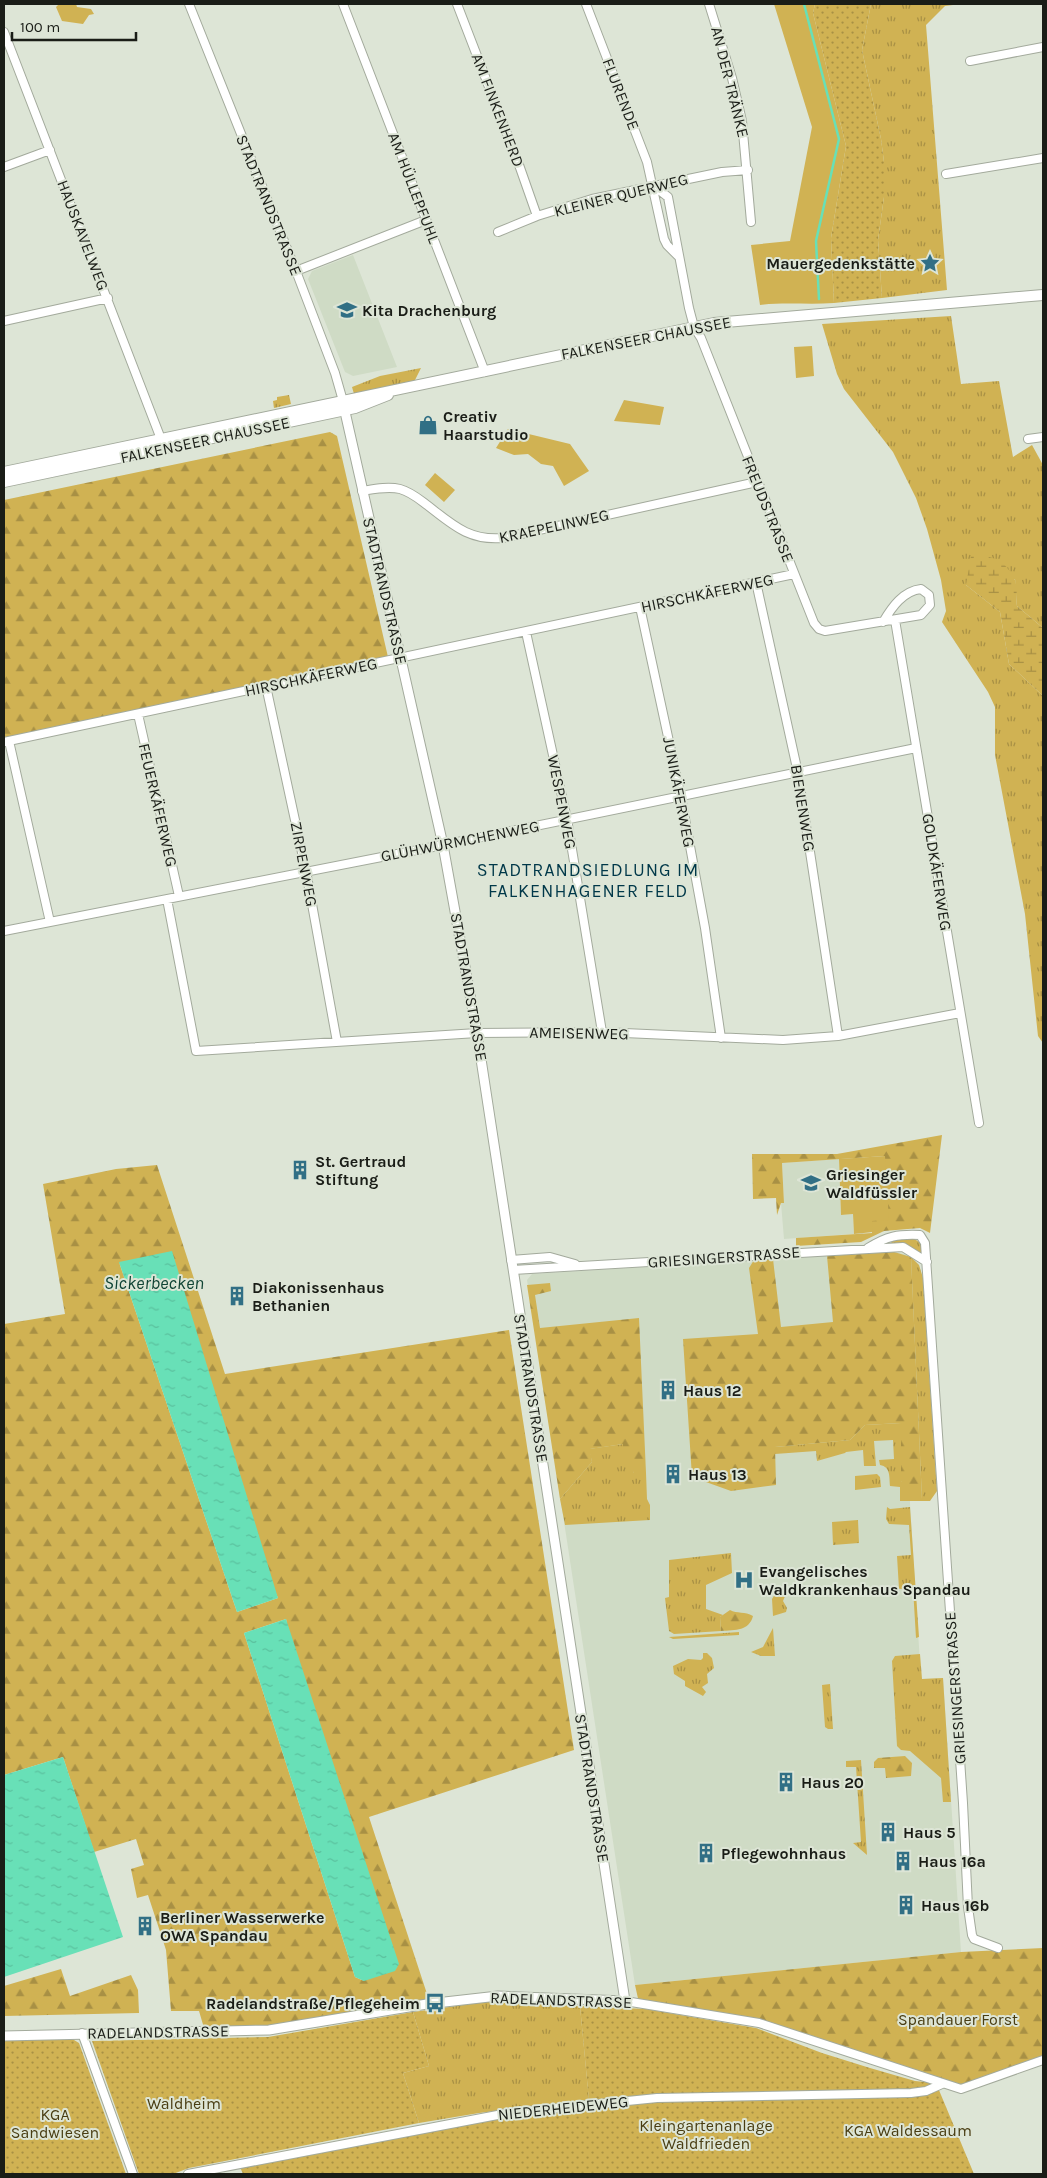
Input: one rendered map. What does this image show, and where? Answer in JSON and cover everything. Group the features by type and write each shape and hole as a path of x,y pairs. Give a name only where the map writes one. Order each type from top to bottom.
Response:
{"main road":[{"name":"FALKENSEER CHAUSSEE","path":"4,482 162,444 344,406 402,388 730,320 1043,295"},
{"name":"FALKENSEER CHAUSSEE","path":"4,472 162,444"}],"street":[{"name":"STADTRANDSTRASSE","path":"189,4 335,373 443,845 477,1033 625,2002"},
{"name":"AM HÜLLEPFUHL","path":"343,4 484,372"},
{"name":"AM FINKENHERD","path":"457,4 537,216"},
{"name":"AN DER TRÄNKE","path":"709,4 732,78 742,121 748,170 751,222"},
{"name":"FLURENDE","path":"589,5 647,162 654,186 664,239 667,246 678,256"},
{"name":"HAUSKAVELWEG","path":"4,32 108,298 162,444"},
{"path":"970,61 1043,47"},
{"path":"4,167 50,150"},
{"path":"946,174 1043,158"},
{"name":"KLEINER QUERWEG","path":"498,232 537,216 592,199 722,172 748,170"},
{"name":"FLURENDE","path":"654,186 668,198 677,239 678,256 694,327"},
{"path":"296,271 426,220"},
{"path":"4,321 108,298"},
{"name":"FREUDSTRASSE","path":"694,327 701,338 810,616 819,629 825,631 883,622 895,620 920,615 925,612 930,605 929,595 921,589 912,590 898,600 883,622"},
{"path":"1028,439 1043,438"},
{"name":"KRAEPELINWEG","path":"362,491 383,488 400,489 414,495 459,530 473,536 489,539 503,538 758,482"},
{"name":"HIRSCHKÄFERWEG","path":"7,741 794,574"},
{"name":"BIENENWEG","path":"756,582 798,773 838,1036"},
{"name":"JUNIKÄFERWEG","path":"640,607 681,797 721,1038"},
{"name":"GOLDKÄFERWEG","path":"895,620 979,1123"},
{"name":"WESPENWEG","path":"526,632 567,819 602,1032"},
{"name":"ZIRPENWEG","path":"266,686 306,871 337,1042"},
{"name":"FEUERKÄFERWEG","path":"138,714 179,896"},
{"path":"7,741 50,922"},
{"name":"GLÜHWÜRMCHENWEG","path":"4,931 443,845 916,748"},
{"name":"AMEISENWEG","path":"167,899 196,1051 477,1033 602,1032 783,1040 838,1036 960,1013"},
{"name":"GRIESINGERSTRASSE","path":"868,1248 886,1237 920,1235 925,1241 949,1621 963,1803 968,1907 974,1939 998,1948"},
{"name":"GRIESINGERSTRASSE","path":"513,1270 902,1247 927,1262"},
{"name":"GRIESINGERSTRASSE","path":"511,1260 550,1257 579,1266"},
{"name":"RADELANDSTRASSE","path":"4,2036 269,2030 427,2004 498,1996 625,2002 759,2023 960,2089 1043,2060"},
{"path":"82,2034 133,2174"},
{"name":"NIEDERHEIDEWEG","path":"188,2174 508,2113 657,2098 911,2094 926,2092 942,2084"}],"shaded area":[{"name":"Kita Drachenburg","path":"353,255 397,367 353,376 345,372 308,279 312,271"},
{"name":"Griesinger Waldfüssler","path":"839,1159 841,1215 853,1214 854,1234 784,1239 781,1203 784,1203 782,1163"},
{"name":"Evangelisches Waldkrankenhaus Spandau","path":"894,1252 905,1254 914,1260 919,1265 923,1278 937,1491 910,1500 910,1504 921,1679 943,1678 961,1952 635,1985 527,1280 532,1274"}],"green space":[{"path":"59,4 76,4 77,7 91,9 94,14 89,15 83,24 62,21 56,7"},
{"path":"774,4 815,4 813,13 846,146 831,238 834,303 760,305 751,245 790,241 812,127"},
{"path":"815,4 871,4 862,50 884,162 884,197 878,240 882,298 834,303 831,238 846,146 813,13"},
{"path":"871,4 961,4 945,6 926,25 947,290 882,298 878,240 884,197 884,162 862,50"},
{"path":"951,316 961,384 999,381 1013,457 1032,445 1043,465 1043,628 1017,606 1015,579 966,585 1000,612 1009,664 1043,696 1043,1043 1038,1036 1025,914 995,755 995,707 988,692 942,622 946,611 941,580 916,498 893,452 844,389 837,374 822,324"},
{"path":"812,346 814,376 796,378 794,347"},
{"path":"421,368 414,382 354,394 352,387 380,376"},
{"path":"289,395 291,404 274,408 273,401 277,400 277,397"},
{"path":"624,400 664,407 660,425 614,421"},
{"path":"508,429 570,444 589,471 564,486 553,466 541,464 528,454 514,455 496,448"},
{"path":"330,432 337,436 388,657 4,739 4,500"},
{"path":"435,473 455,490 444,502 425,485"},
{"path":"971,556 985,556 1006,566 1015,581 1017,606 1043,628 1043,696 1009,664 1000,612 966,585"},
{"path":"942,1135 930,1233 920,1228 884,1231 861,1242 796,1246 796,1238 872,1233 872,1221 885,1156 782,1163 784,1203 781,1203 777,1215 776,1198 753,1199 752,1154 837,1154"},
{"path":"885,1156 889,1220 872,1221 873,1232 854,1234 853,1214 841,1215 839,1159"},
{"path":"157,1165 225,1374 509,1330 574,1750 369,1817 429,2000 269,2027 204,2028 199,2011 171,2011 166,1950 148,1895 137,1898 131,1869 144,1865 136,1839 94,1852 63,1757 4,1775 4,1324 65,1314 43,1184 116,1169","holes":["119,1262 278,1598 237,1612","286,1619 364,1981 355,1977 244,1633"]},
{"path":"913,1238 922,1244 924,1252 921,1253 906,1244 892,1243 890,1241"},
{"path":"894,1252 911,1257 922,1499 910,1500 901,1481 901,1423 865,1425 850,1440 775,1447 776,1485 731,1491 692,1477 683,1339 758,1334 749,1268 754,1260 773,1259 781,1327 833,1322 827,1256"},
{"path":"911,1257 919,1265 923,1278 937,1491 930,1501 900,1501 900,1487 890,1486 888,1470 880,1465 879,1460 894,1459 893,1440 874,1441 876,1466 864,1466 863,1450 846,1452 817,1461 816,1451 775,1454 775,1447 850,1440 865,1425 901,1423 901,1481 922,1499"},
{"path":"550,1283 551,1291 535,1295 540,1328 639,1318 646,1473 634,1473 622,1455 623,1444 590,1449 592,1462 560,1499 527,1285"},
{"path":"623,1444 634,1473 646,1473 650,1520 565,1525 560,1499 592,1462 589,1449"},
{"path":"877,1474 880,1477 881,1487 855,1490 855,1476"},
{"path":"887,1507 890,1509 910,1507 919,1637 916,1638 913,1588 899,1589 897,1556 911,1555 909,1525 889,1524 886,1519"},
{"path":"858,1520 859,1543 833,1545 832,1522"},
{"path":"731,1553 732,1573 706,1585 706,1609 723,1615 720,1617 721,1631 674,1634 669,1631 665,1598 669,1597 669,1560"},
{"path":"784,1590 786,1594 783,1601 787,1608 786,1612 773,1616 772,1599 777,1591"},
{"path":"730,1610 753,1616 748,1625 741,1629 721,1631 720,1617"},
{"path":"773,1628 775,1656 761,1656 751,1652 763,1647"},
{"path":"739,1632 739,1635 673,1639 669,1637"},
{"path":"703,1653 707,1653 712,1658 714,1668 707,1674 708,1683 702,1687 706,1692 703,1696 685,1686 685,1681 674,1674 673,1666 688,1659 701,1660"},
{"path":"920,1654 922,1679 943,1678 951,1802 943,1802 941,1778 910,1751 901,1750 897,1746 892,1661 895,1656"},
{"path":"830,1684 833,1729 825,1727 822,1685"},
{"path":"905,1756 912,1763 911,1776 886,1778 885,1768 874,1768 874,1762 878,1758"},
{"path":"861,1760 867,1855 853,1843 861,1842 856,1767 846,1767 846,1761"},
{"name":"Spandauer Forst","path":"1043,1948 1043,2060 961,2089 759,2023 639,2003 635,1985 961,1952"},
{"path":"61,1969 70,1996 131,1975 138,1990 139,2013 4,2016 4,1986"},
{"path":"492,2001 580,2006 589,2100 479,2113 419,2123 403,2073 429,2066 413,2012"},
{"path":"580,2006 646,2009 756,2028 822,2053 870,2068 915,2081 936,2083 974,2174 243,2174 240,2167 589,2101"},
{"name":"Waldheim","path":"413,2012 429,2066 403,2073 419,2123 189,2168 173,2174 139,2174 92,2041 268,2037"},
{"name":"KGA Sandwiesen","path":"4,2037 74,2040 79,2043 126,2174 4,2174"}],"water":[{"name":"Sickerbecken","path":"172,1251 278,1598 237,1612 119,1262"},
{"path":"286,1619 399,1964 395,1971 364,1981 355,1977 244,1633"},
{"path":"63,1757 123,1937 4,1977 4,1775"}],"waterway":[{"path":"804,4 839,139 816,241 819,299"}],"place":[{"name":"Mauergedenkstätte","path":"930,263"},
{"name":"Kita Drachenburg","path":"347,310"},
{"name":"Creativ Haarstudio","path":"428,425"},
{"name":"St. Gertraud Stiftung","path":"300,1170"},
{"name":"Griesinger Waldfüssler","path":"811,1183"},
{"name":"Diakonissenhaus Bethanien","path":"237,1296"},
{"name":"Haus 12","path":"668,1390"},
{"name":"Haus 13","path":"673,1474"},
{"name":"Evangelisches Waldkrankenhaus Spandau","path":"744,1580"},
{"name":"Haus 20","path":"786,1782"},
{"name":"Haus 5","path":"888,1832"},
{"name":"Pflegewohnhaus","path":"706,1853"},
{"name":"Haus 16a","path":"903,1861"},
{"name":"Haus 16b","path":"906,1905"},
{"name":"Berliner Wasserwerke OWA Spandau","path":"145,1926"},
{"name":"Radelandstraße/Pflegeheim","path":"435,2003"}],"district":[{"name":"STADTRANDSIEDLUNG IM FALKENHAGENER FELD","path":"588,880"}],"park label":[{"name":"KGA Waldessaum","path":"908,2130"},
{"name":"Kleingartenanlage Waldfrieden","path":"706,2134"}]}
